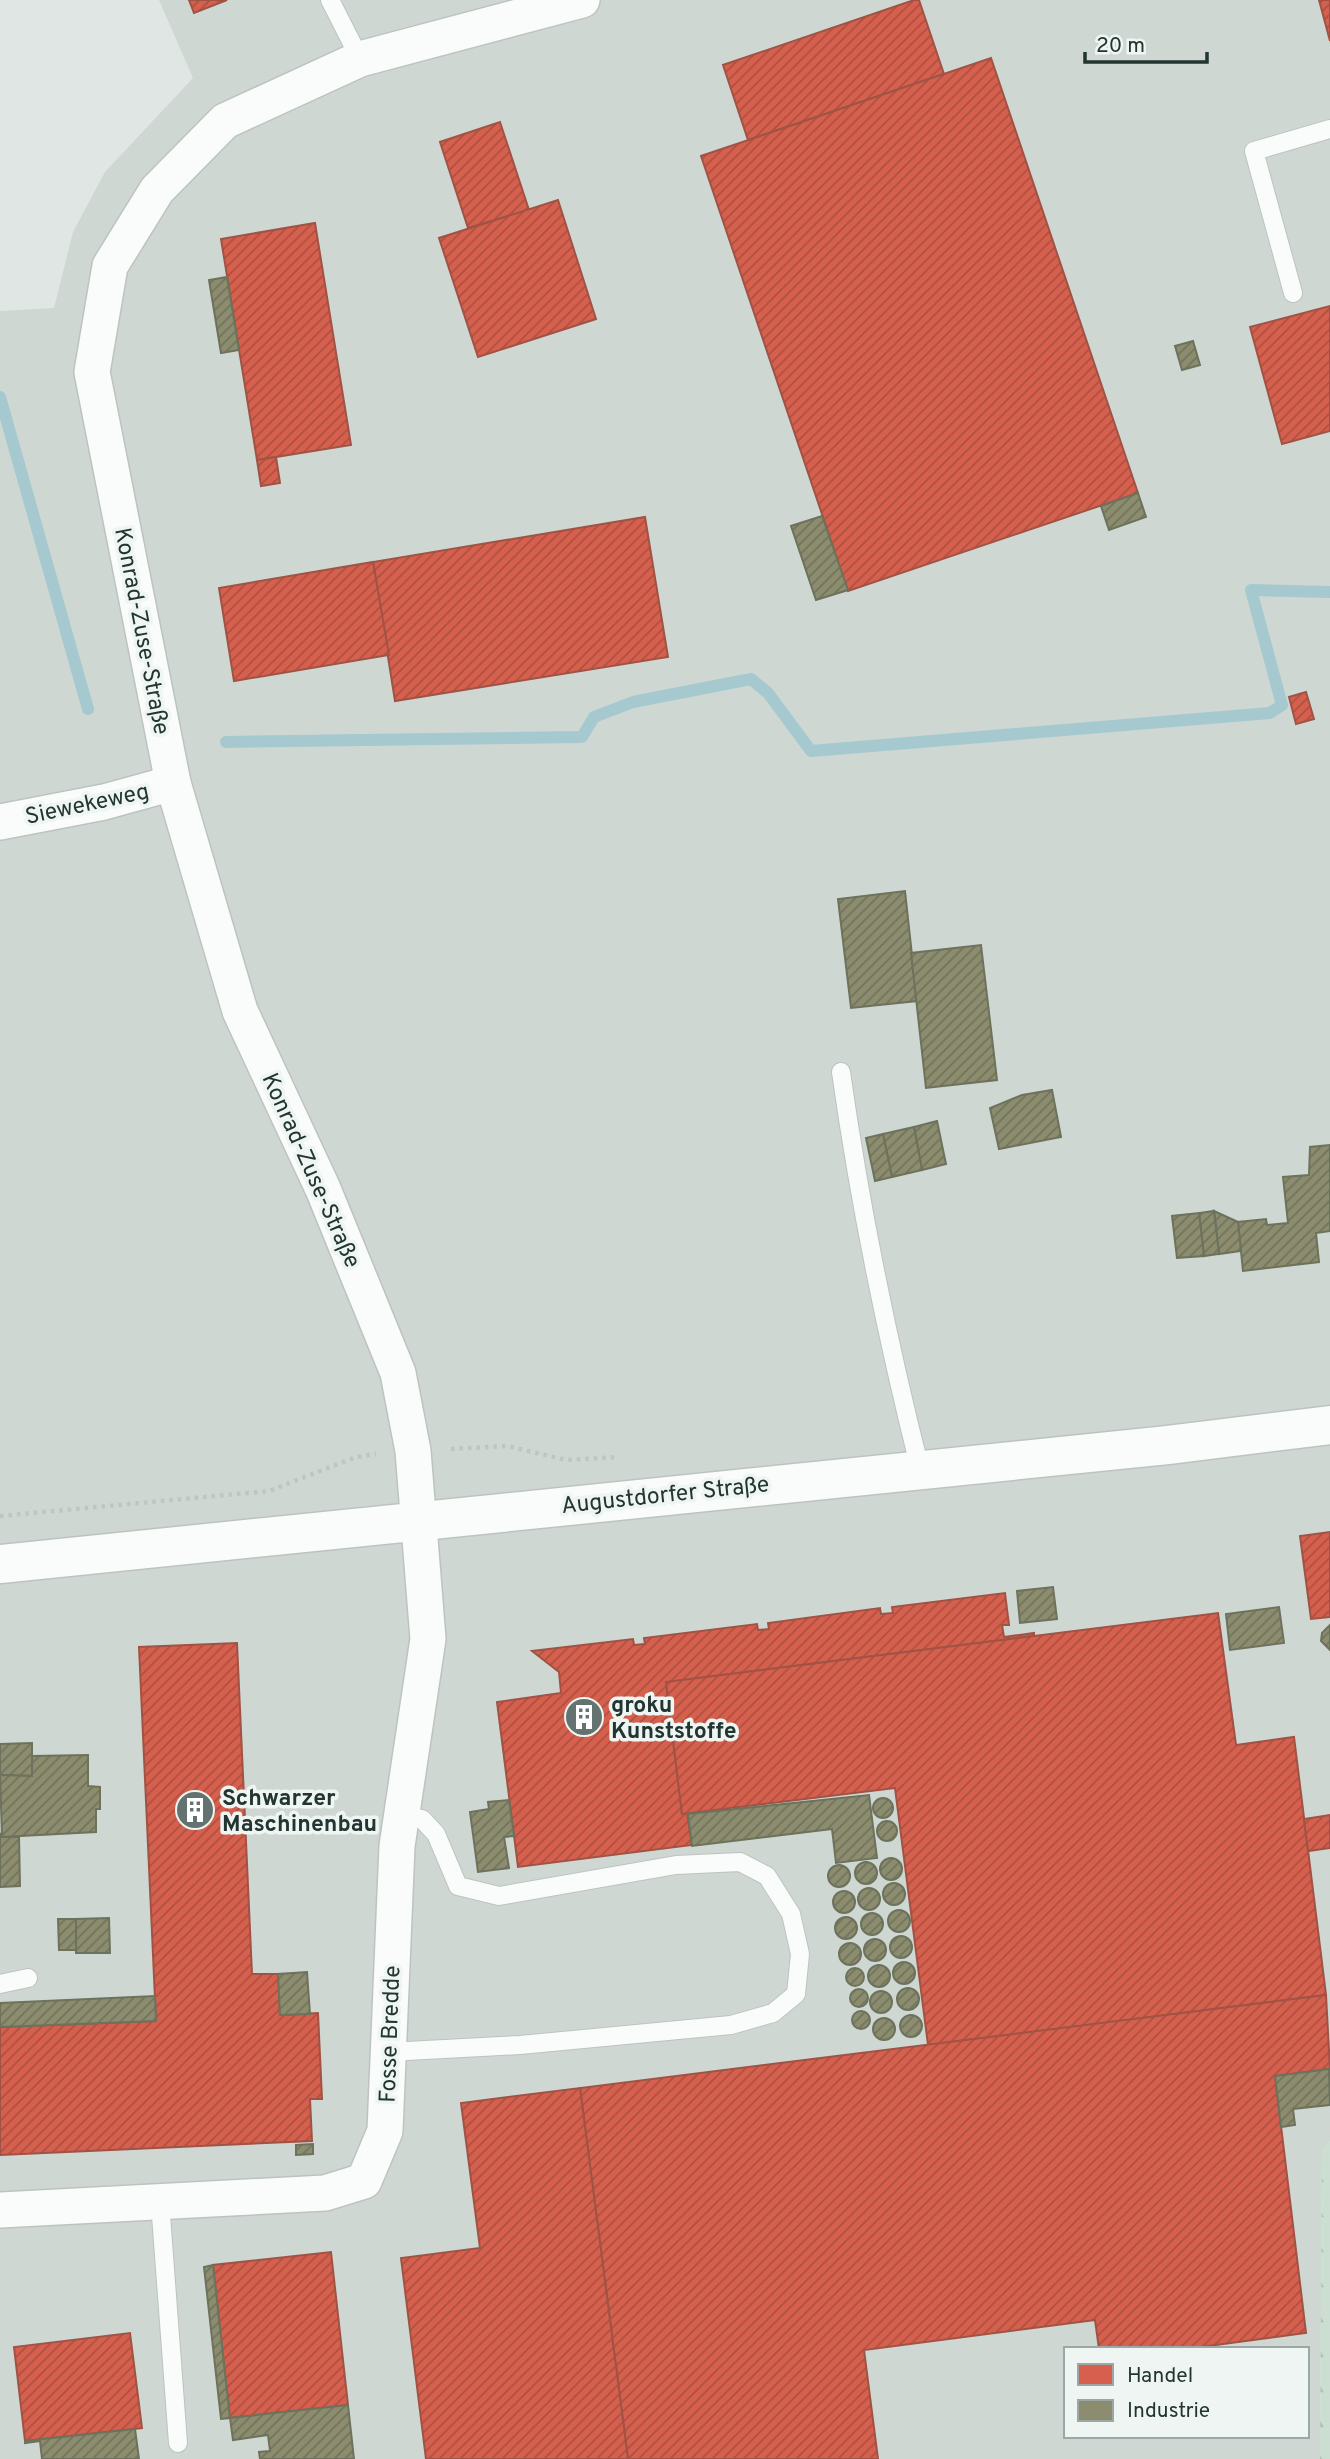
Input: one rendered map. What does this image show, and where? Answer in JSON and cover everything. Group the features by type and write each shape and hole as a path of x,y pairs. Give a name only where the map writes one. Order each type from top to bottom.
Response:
{"main road":[{"name":"Augustdorfer Straße","path":"0,1564 1330,1425"}],"street":[{"name":"Konrad-Zuse-Straße","path":"417,1519 413,1451 398,1373 323,1189 240,1011 173,783 92,372 110,266 157,190 225,121 360,59 561,3"},
{"name":"Siewekeweg","path":"0,822 104,802 173,783"},
{"name":"Fosse Bredde","path":"0,2210 326,2193 364,2181 385,2131 401,1815 428,1639 417,1519"}],"lane":[{"path":"330,0 360,59"},
{"path":"1293,293 1254,151 1330,130"},
{"path":"842,1072 863,1214 892,1360 920,1469"},
{"path":"388,2052 520,2045 731,2025 773,2014 796,1994 800,1954 790,1914 767,1876 740,1862 676,1865 499,1896 458,1886 436,1834 422,1819 401,1815"},
{"path":"0,1984 28,1978"},
{"path":"160,2202 178,2443"}],"path":[{"path":"0,1516 269,1491 356,1457 413,1451"}],"shaded area":[{"path":"159,0 1330,0 1330,2141 1322,2149 1320,2459 0,2459 0,311 54,308 73,232 105,172 193,78"}],"green space":[{"path":"1330,2141 1330,2459 1320,2459 1322,2149"}],"building: Handel":[{"path":"189,0 227,0 194,13"},
{"path":"919,0 944,74 748,140 723,65"},
{"path":"1319,0 1330,0 1330,41"},
{"path":"991,58 1138,493 848,591 701,156"},
{"path":"500,122 529,210 468,228 440,142"},
{"path":"558,200 596,319 478,357 439,238"},
{"path":"315,223 351,445 257,460 221,239"},
{"path":"1330,306 1330,431 1282,444 1250,327"},
{"path":"276,457 280,483 261,486 257,460"},
{"path":"645,517 668,657 395,701 373,562"},
{"path":"373,562 389,655 234,681 219,588"},
{"path":"1306,692 1314,719 1296,724 1289,697"},
{"path":"1330,1532 1330,1617 1311,1619 1300,1536"},
{"name":"groku Kunststoffe","path":"1005,1593 1009,1625 1002,1625 1004,1637 1034,1633 1034,1636 666,1682 682,1814 687,1813 692,1845 518,1867 497,1702 561,1693 559,1672 532,1651 633,1639 634,1645 645,1644 644,1638 757,1624 758,1630 769,1629 768,1623 880,1608 881,1614 893,1613 892,1607"},
{"path":"1218,1613 1236,1745 1294,1737 1326,1995 928,2045 895,1788 682,1814 666,1682"},
{"name":"Schwarzer Maschinenbau","path":"237,1643 252,1974 278,1974 280,2015 318,2013 322,2099 310,2099 312,2141 0,2155 0,2027 156,2021 139,1647"},
{"path":"1330,1815 1330,1848 1308,1851 1304,1819"},
{"path":"1326,1995 1330,2069 1275,2076 1306,2333 1201,2347 1099,2347 1095,2320 864,2350 878,2459 628,2459 580,2088"},
{"path":"580,2088 628,2459 426,2459 401,2258 480,2248 461,2103"},
{"path":"331,2252 348,2405 230,2418 213,2265"},
{"path":"130,2333 142,2428 25,2441 14,2347"}],"building: Industrie":[{"path":"227,277 239,350 221,353 209,280"},
{"path":"1193,341 1200,365 1182,370 1175,346"},
{"path":"1138,493 1146,517 1109,530 1101,506"},
{"path":"822,516 848,590 816,600 791,526"},
{"path":"905,891 917,1001 851,1008 838,899"},
{"path":"981,945 997,1080 926,1088 911,953"},
{"path":"1052,1090 1061,1137 999,1149 990,1108 1022,1095"},
{"path":"937,1121 946,1164 922,1170 914,1127"},
{"path":"914,1127 922,1170 892,1177 883,1134"},
{"path":"883,1134 892,1177 875,1181 866,1138"},
{"path":"1330,1145 1330,1231 1316,1233 1319,1262 1243,1271 1238,1222 1266,1219 1267,1225 1288,1223 1283,1177 1309,1175 1310,1147"},
{"path":"1214,1211 1238,1222 1241,1251 1219,1254"},
{"path":"1214,1211 1219,1254 1204,1256 1199,1213"},
{"path":"1199,1213 1204,1256 1177,1258 1172,1216"},
{"path":"1053,1587 1057,1619 1020,1623 1017,1591"},
{"path":"1279,1607 1284,1643 1230,1650 1226,1614"},
{"path":"1330,1625 1330,1650 1321,1641 1322,1633"},
{"path":"32,1743 32,1776 0,1775 0,1744"},
{"path":"88,1755 88,1786 100,1787 96,1832 2,1837 0,1775 32,1776 32,1756"},
{"path":"869,1795 877,1858 836,1863 832,1829 692,1846 688,1814"},
{"path":"883,1798 890,1801 893,1808 890,1815 883,1818 876,1815 873,1808 876,1801"},
{"path":"509,1800 514,1836 504,1837 509,1868 478,1872 470,1812 489,1809 488,1802"},
{"path":"887,1821 894,1824 897,1831 894,1838 887,1841 880,1838 877,1831 880,1824"},
{"path":"0,1833 2,1837 19,1837 20,1886 0,1887"},
{"path":"891,1858 899,1861 902,1869 899,1877 891,1880 883,1877 880,1869 883,1861"},
{"path":"866,1862 874,1865 877,1873 874,1881 866,1884 858,1881 855,1873 858,1865"},
{"path":"839,1865 847,1868 850,1876 847,1884 839,1887 831,1884 828,1876 831,1868"},
{"path":"894,1883 902,1886 905,1894 902,1902 894,1905 886,1902 883,1894 886,1886"},
{"path":"869,1888 877,1891 880,1899 877,1907 869,1910 861,1907 858,1899 861,1891"},
{"path":"844,1891 852,1894 855,1902 852,1910 844,1913 836,1910 833,1902 836,1894"},
{"path":"899,1910 907,1913 910,1921 907,1929 899,1932 891,1929 888,1921 891,1913"},
{"path":"872,1913 880,1916 883,1924 880,1932 872,1935 864,1932 861,1924 864,1916"},
{"path":"846,1917 854,1920 857,1928 854,1936 846,1939 838,1936 835,1928 838,1920"},
{"path":"109,1918 110,1953 76,1953 76,1919"},
{"path":"58,1919 76,1919 76,1950 59,1950"},
{"path":"901,1936 909,1939 912,1947 909,1955 901,1958 893,1955 890,1947 893,1939"},
{"path":"875,1939 883,1942 886,1950 883,1958 875,1961 867,1958 864,1950 867,1942"},
{"path":"850,1943 858,1946 861,1954 858,1962 850,1965 842,1962 839,1954 842,1946"},
{"path":"904,1962 912,1965 915,1973 912,1981 904,1984 896,1981 893,1973 896,1965"},
{"path":"879,1965 887,1968 890,1976 887,1984 879,1987 871,1984 868,1976 871,1968"},
{"path":"855,1968 861,1971 864,1977 861,1983 855,1986 849,1983 846,1977 849,1971"},
{"path":"307,1972 310,2014 280,2015 278,1974"},
{"path":"908,1988 916,1991 919,1999 916,2007 908,2010 900,2007 897,1999 900,1991"},
{"path":"859,1989 867,1994 868,1998 863,2006 859,2007 851,2002 850,1998 855,1990"},
{"path":"881,1991 889,1994 892,2002 889,2010 881,2013 873,2010 870,2002 873,1994"},
{"path":"155,1996 156,2021 0,2027 0,2003"},
{"path":"861,2011 867,2014 870,2020 867,2026 861,2029 855,2026 852,2020 855,2014"},
{"path":"911,2015 919,2018 922,2026 919,2034 911,2037 903,2034 900,2026 903,2018"},
{"path":"884,2018 892,2021 895,2029 892,2037 884,2040 876,2037 873,2029 876,2021"},
{"path":"1329,2069 1330,2105 1293,2109 1295,2125 1281,2127 1275,2076"},
{"path":"313,2144 313,2154 296,2155 296,2145"},
{"path":"213,2265 230,2418 221,2419 204,2267"},
{"path":"348,2405 354,2459 260,2459 259,2452 270,2451 268,2435 233,2440 230,2418"},
{"path":"135,2429 139,2459 42,2459 40,2441 25,2443 25,2441"}],"waterway":[{"path":"0,397 88,709"},
{"path":"226,742 582,737 594,717 633,702 751,679 768,693 811,751 1270,713 1282,705 1251,590 1330,592"}],"place":[{"name":"groku Kunststoffe","path":"584,1717"},
{"name":"Schwarzer Maschinenbau","path":"195,1810"}]}
